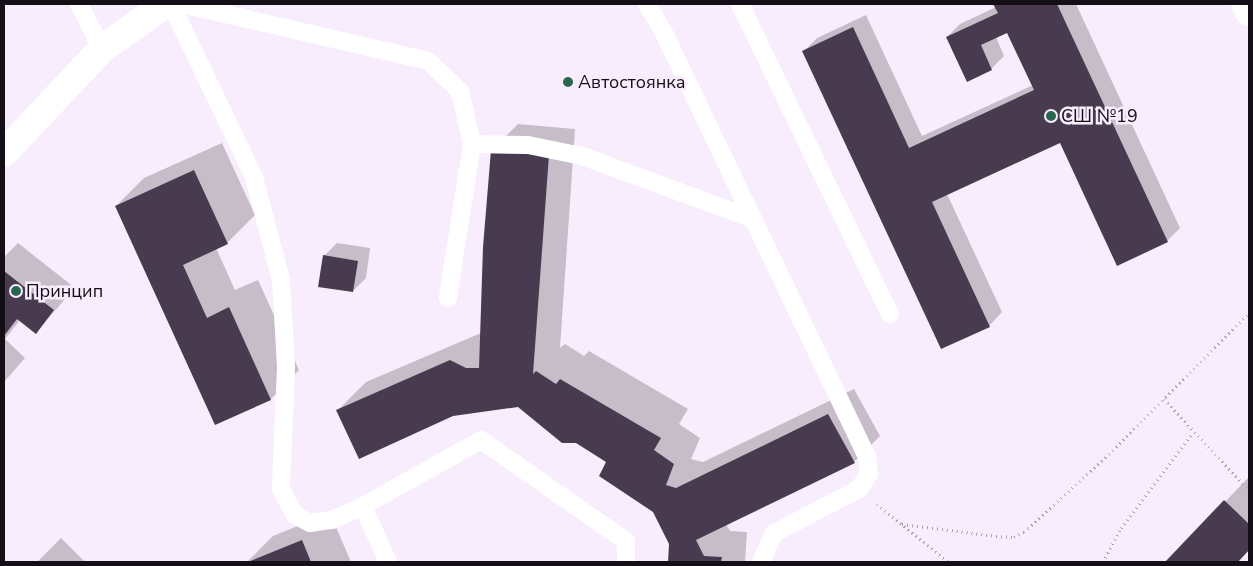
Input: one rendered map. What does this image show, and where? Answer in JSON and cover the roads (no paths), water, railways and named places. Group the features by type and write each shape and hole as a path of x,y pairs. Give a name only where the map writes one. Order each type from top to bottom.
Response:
{"street":[{"path":"4,153 102,49 165,4"},
{"path":"1245,4 1249,12"}],"lane":[{"path":"79,4 102,49"},
{"path":"170,4 254,177 281,280 286,368 281,489 295,515 310,523 332,520 364,506 481,440 626,541 626,562"},
{"path":"182,4 428,61 460,92 472,144 448,298"},
{"path":"648,4 867,456 869,474 859,489 774,533 761,562"},
{"path":"740,4 890,314"},
{"path":"472,144 528,145 582,156 753,219"},
{"path":"364,506 388,562"}],"place":[{"name":"Автостоянка","path":"568,82"},
{"name":"СШ №19","path":"1051,116"},
{"name":"Принцип","path":"16,291"}]}
